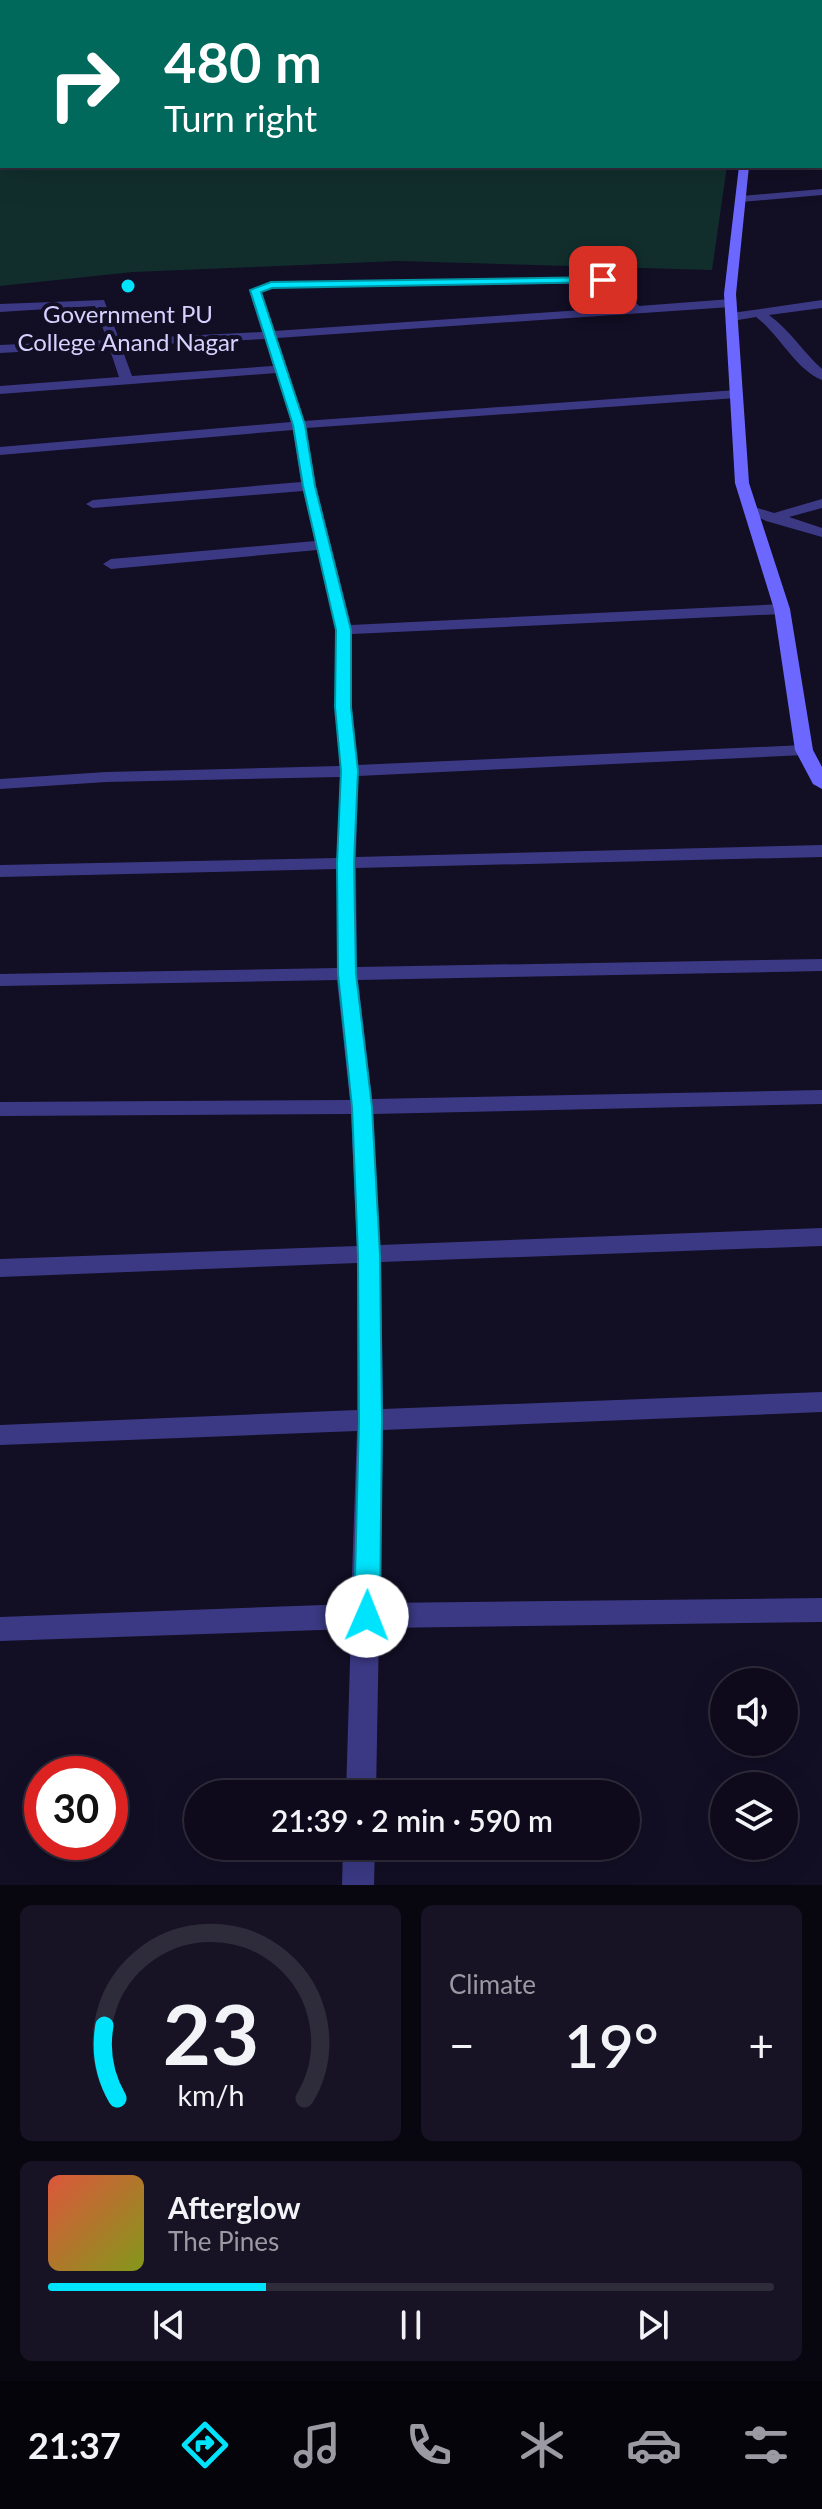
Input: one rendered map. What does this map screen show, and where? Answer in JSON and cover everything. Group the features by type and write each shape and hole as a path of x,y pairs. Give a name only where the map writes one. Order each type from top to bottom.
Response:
{"street":[{"path":"744,168 731,310 742,483 782,609 804,750 822,784"},
{"path":"741,199 822,192"},
{"path":"361,1780 370,1420 369,1255 362,1107 347,974 349,771 343,707 344,630 309,486 299,425 255,290 271,285 603,280 613,284 635,309"},
{"path":"0,308 97,300 102,303 127,381"},
{"path":"0,349 268,335 635,309 758,313 822,304"},
{"path":"758,313 779,328 795,352 822,376"},
{"path":"0,390 279,369"},
{"path":"0,451 299,425 737,394"},
{"path":"93,504 309,486"},
{"path":"771,518 822,503"},
{"path":"751,510 822,533"},
{"path":"111,564 325,545"},
{"path":"344,630 782,609"},
{"path":"0,784 106,777 349,771 804,750"},
{"path":"0,871 822,851"},
{"path":"0,980 822,965"},
{"path":"0,1109 362,1107 822,1097"},
{"path":"0,1268 822,1237"},
{"path":"0,1435 822,1402"},
{"path":"0,1629 367,1616 822,1610"},
{"path":"358,1885 359,1860"}],"green space":[{"path":"0,168 727,168 712,270 398,261 133,272 0,286"}],"place":[{"name":"Government PU College Anand Nagar","path":"128,286"}],"route":[{"path":"367,1616 369,1255 362,1107 347,974 349,771 343,707 344,630 309,486 299,425 255,290 271,285 603,280"}]}
